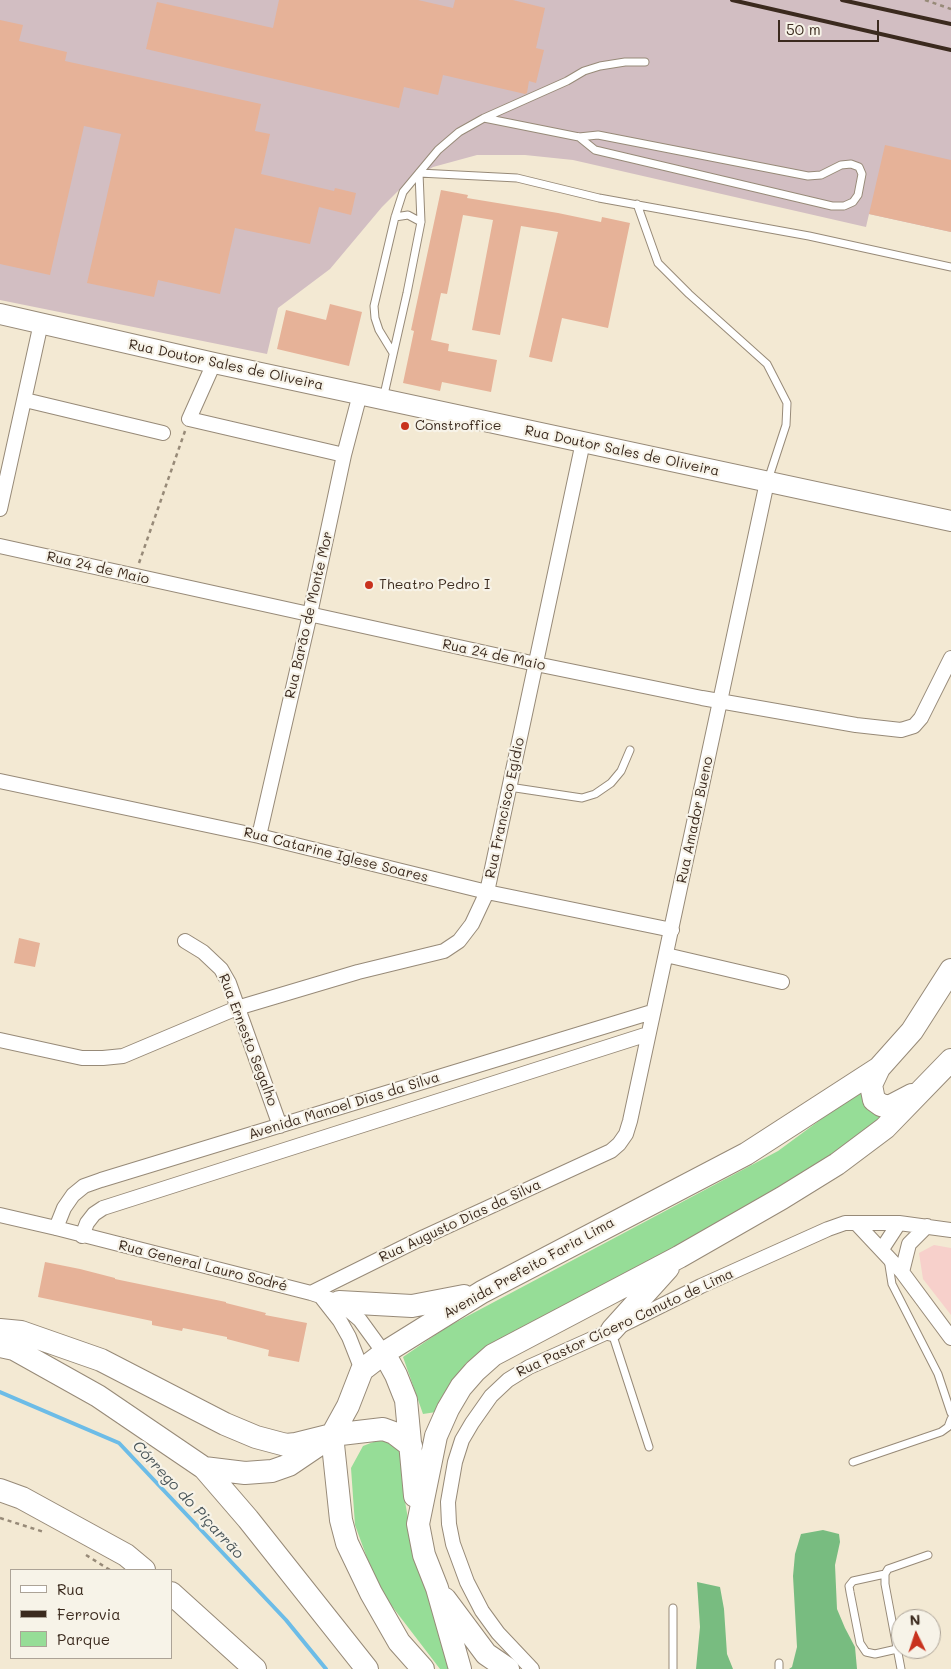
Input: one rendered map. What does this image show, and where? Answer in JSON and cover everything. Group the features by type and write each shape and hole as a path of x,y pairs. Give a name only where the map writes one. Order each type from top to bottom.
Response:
{"main road":[{"name":"Rua Doutor Sales de Oliveira","path":"0,314 383,400 951,521"},
{"name":"Avenida Prefeito Faria Lima","path":"362,1370 384,1353 482,1292 746,1154 879,1068 912,1031 951,970"},
{"path":"418,1524 436,1436 448,1409 461,1387 493,1355 678,1256 782,1198 837,1164 885,1128 951,1060"},
{"path":"879,1068 871,1085 874,1100 881,1105 889,1107 924,1089"},
{"path":"612,1330 678,1256"},
{"path":"324,1298 412,1306 482,1292"},
{"path":"0,1330 21,1332 101,1360 225,1424 256,1437 286,1444 296,1444 332,1435 383,1430 394,1432 411,1446"},
{"path":"5,1346 98,1396 204,1468 248,1519 367,1669"},
{"path":"384,1353 396,1375 406,1400 418,1524 424,1555 437,1588 460,1669"},
{"path":"204,1468 245,1474 272,1471 289,1466 302,1458 332,1435 348,1406 362,1370"},
{"path":"332,1435 337,1496 347,1543 371,1593 399,1642 423,1669"},
{"path":"0,1490 22,1498 126,1554 143,1569"},
{"path":"437,1588 486,1654 508,1669"},
{"path":"172,1594 255,1669"}],"street":[{"path":"0,509 42,323"},
{"path":"214,363 189,419 344,455"},
{"name":"Rua Barão de Monte Mor","path":"259,836 344,455 360,394"},
{"path":"25,400 163,433"},
{"name":"Rua Francisco Egídio","path":"0,1040 82,1058 123,1056 237,1008 358,972 444,951 459,941 472,924 487,892 583,442"},
{"name":"Rua Amador Bueno","path":"611,1151 626,1134 630,1121 767,482"},
{"name":"Rua 24 de Maio","path":"0,546 536,664 720,702 856,725 901,730 914,726 921,718 951,658"},
{"name":"Rua Catarine Iglese Soares","path":"0,781 259,836 487,892 672,930"},
{"name":"Rua Ernesto Segalho","path":"185,942 203,952 221,969 229,983 280,1126"},
{"path":"666,955 782,982"},
{"name":"Avenida Manoel Dias da Silva","path":"56,1228 64,1208 73,1195 84,1186 652,1012"},
{"path":"624,1020 632,1040"},
{"name":"Avenida Manoel Dias da Silva","path":"82,1236 87,1223 94,1214 103,1208 648,1034"},
{"name":"Rua Augusto Dias da Silva","path":"324,1298 424,1236 611,1151"},
{"name":"Rua General Lauro Sodré","path":"0,1215 324,1298 360,1320 384,1353"},
{"name":"Rua Pastor Cícero Canuto de Lima","path":"532,1669 498,1633 482,1611 467,1582 453,1544 449,1524 448,1502 455,1462 462,1440 491,1396 508,1380 528,1367 612,1330 701,1286 828,1228 845,1223 899,1223 951,1230"},
{"path":"856,1223 902,1272 951,1338"},
{"path":"885,1253 899,1223"},
{"path":"902,1272 909,1244 927,1226"},
{"path":"324,1298 349,1337 362,1370"}],"lane":[{"path":"393,353 379,330 374,306 394,217 403,192 438,150 459,132 484,118 584,72 600,66 625,62 645,62"},
{"path":"484,118 579,138 598,135 808,176 821,175 841,165 850,164 859,167 862,174 858,195 853,202 844,206 832,206 595,150 579,138"},
{"path":"419,173 517,178 599,198 809,236 951,267"},
{"path":"383,400 421,222 419,173"},
{"path":"637,204 658,263 688,294 767,364 787,402 786,425 767,482"},
{"path":"394,217 408,215 421,222"},
{"path":"509,787 582,798 595,794 611,783 621,771 630,750"},
{"path":"885,1253 892,1284 938,1374 951,1413"},
{"path":"612,1330 649,1447"},
{"path":"853,1462 941,1432 948,1427 951,1419"},
{"path":"891,1650 875,1654 866,1652 860,1643 850,1586 852,1581 884,1574 888,1569 928,1555"},
{"path":"884,1574 891,1616"},
{"path":"673,1608 673,1669"}],"path":[{"path":"925,0 951,9"},
{"path":"135,576 189,419"},
{"path":"0,1518 49,1534"},
{"path":"79,1551 108,1569"}],"shaded area":[{"path":"0,0 951,0 951,232 869,214 866,227 573,160 525,155 477,155 433,167 405,184 382,207 330,269 278,308 267,354 0,300"},
{"path":"934,1245 951,1248 951,1315 923,1279 919,1253"}],"green space":[{"path":"864,1084 886,1122 705,1233 466,1363 436,1412 423,1414 403,1357 447,1327 778,1151 835,1109"},
{"path":"381,1439 401,1447 402,1483 411,1537 453,1669 440,1669 378,1588 355,1525 351,1468 363,1446"},
{"path":"823,1530 839,1534 840,1542 835,1565 837,1609 855,1647 857,1669 789,1669 792,1667 797,1647 793,1576 795,1554 801,1534"},
{"path":"697,1582 720,1587 724,1609 727,1654 733,1669 696,1669 700,1627"}],"building":[{"path":"279,0 418,0 453,8 455,0 513,0 545,8 536,48 544,50 536,83 529,81 527,93 525,94 443,75 438,95 404,87 399,108 146,49 157,2 273,28"},
{"path":"0,20 23,25 19,41 67,52 65,61 261,104 255,131 270,134 261,174 334,191 335,188 356,193 351,215 319,207 310,244 235,228 220,294 158,280 154,297 87,283 121,134 84,126 50,275 0,264"},
{"path":"885,145 951,160 951,232 869,214"},
{"path":"441,190 468,195 467,198 601,222 602,217 630,223 608,328 562,318 552,362 529,357 558,232 521,226 500,335 472,330 493,220 463,215 447,294 441,293 431,340 449,344 448,351 497,360 491,392 442,382 440,391 403,383 414,331 411,330"},
{"path":"330,304 362,312 349,366 277,349 286,310 326,320"},
{"path":"19,938 40,943 35,967 14,963"},
{"path":"45,1262 226,1302 266,1313 265,1315 307,1323 299,1362 268,1356 269,1350 227,1339 227,1337 183,1328 182,1331 152,1325 152,1321 38,1297"}],"waterway":[{"name":"Córrego do Piçarrão","path":"0,1392 119,1443 286,1620 326,1669"}],"railway":[{"path":"732,0 951,50"},
{"path":"842,0 951,24"}],"place":[{"name":"Constroffice","path":"405,426"},
{"name":"Theatro Pedro I","path":"369,585"}]}
